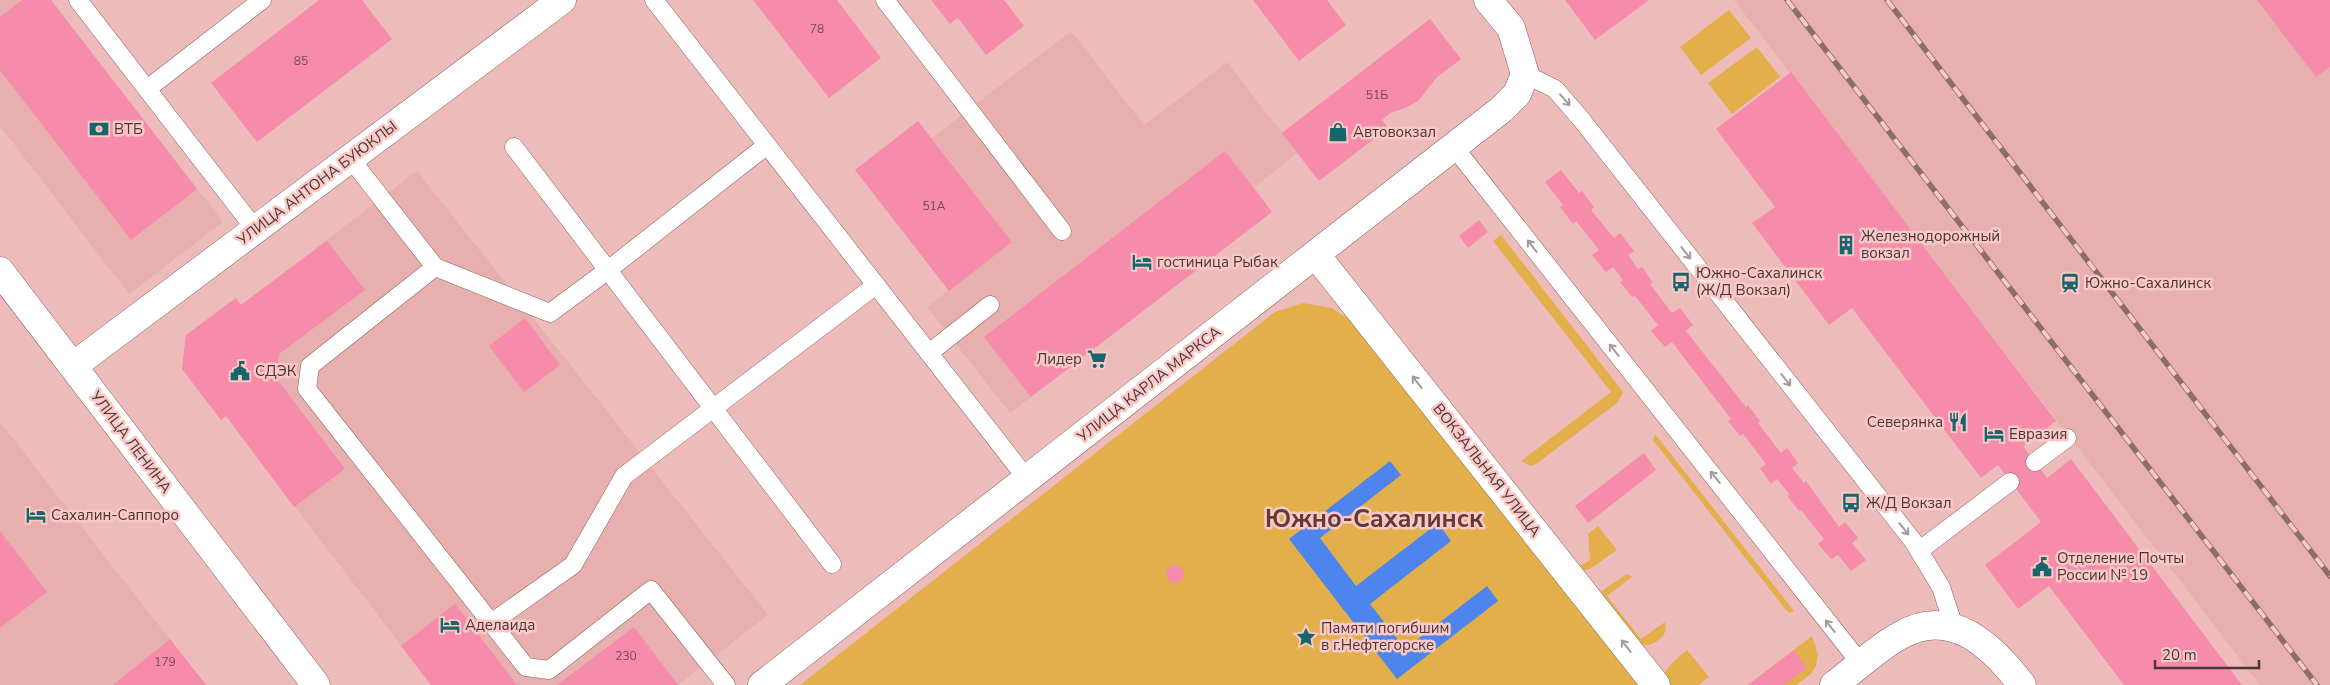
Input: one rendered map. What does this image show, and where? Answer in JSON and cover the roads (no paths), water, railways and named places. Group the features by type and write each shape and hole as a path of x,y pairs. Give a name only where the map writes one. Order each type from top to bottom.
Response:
{"street":[{"name":"УЛИЦА АНТОНА БУЮКЛЫ","path":"73,366 562,0"},
{"path":"1488,0 1511,28 1525,74"},
{"name":"УЛИЦА КАРЛА МАРКСА","path":"762,685 1454,147 1517,94 1525,74"},
{"name":"ВОКЗАЛЬНАЯ УЛИЦА","path":"1316,255 1656,685"},
{"name":"УЛИЦА ЛЕНИНА","path":"0,271 316,685"},
{"path":"1834,685 1902,634 1928,626 1954,627 1984,643 2022,685"}],"lane":[{"path":"78,0 255,229"},
{"path":"147,89 262,0"},
{"path":"654,0 1027,479"},
{"path":"885,0 1062,231"},
{"path":"1525,74 1555,89 1581,119 1920,550 1940,587 1954,627"},
{"path":"350,158 435,267 550,313 608,270 767,145"},
{"path":"514,147 832,564"},
{"path":"1454,147 1861,664"},
{"path":"435,267 310,366 307,388 526,667 549,670 651,590 726,685"},
{"path":"492,623 573,565 624,476 876,285"},
{"path":"929,353 990,305"},
{"path":"2035,462 2067,438"},
{"path":"1920,550 2010,482"}],"water":[{"path":"1390,461 1401,475 1320,538 1356,586 1438,523 1451,541 1370,604 1405,649 1487,586 1498,601 1397,679 1289,539"}],"railway":[{"path":"1787,0 2317,685"},
{"path":"1887,0 2330,576"}],"place":[{"name":"ВТБ","path":"99,129"},
{"name":"Автовокзал","path":"1338,132"},
{"name":"Железнодорожный вокзал","path":"1846,245"},
{"name":"гостиница Рыбак","path":"1142,262"},
{"name":"Южно-Сахалинск (Ж/Д Вокзал)","path":"1681,282"},
{"name":"Южно-Сахалинск","path":"2070,283"},
{"name":"Лидер","path":"1097,359"},
{"name":"СДЭК","path":"240,371"},
{"name":"Северянка","path":"1958,422"},
{"name":"Евразия","path":"1994,434"},
{"name":"Ж/Д Вокзал","path":"1851,503"},
{"name":"Сахалин-Саппоро","path":"36,515"},
{"name":"Отделение Почты России № 19","path":"2042,567"},
{"name":"Аделаида","path":"450,625"},
{"name":"Памяти погибшим в г.Нефтегорске","path":"1306,637"}],"district":[{"name":"Южно-Сахалинск","path":"1374,519"}]}
